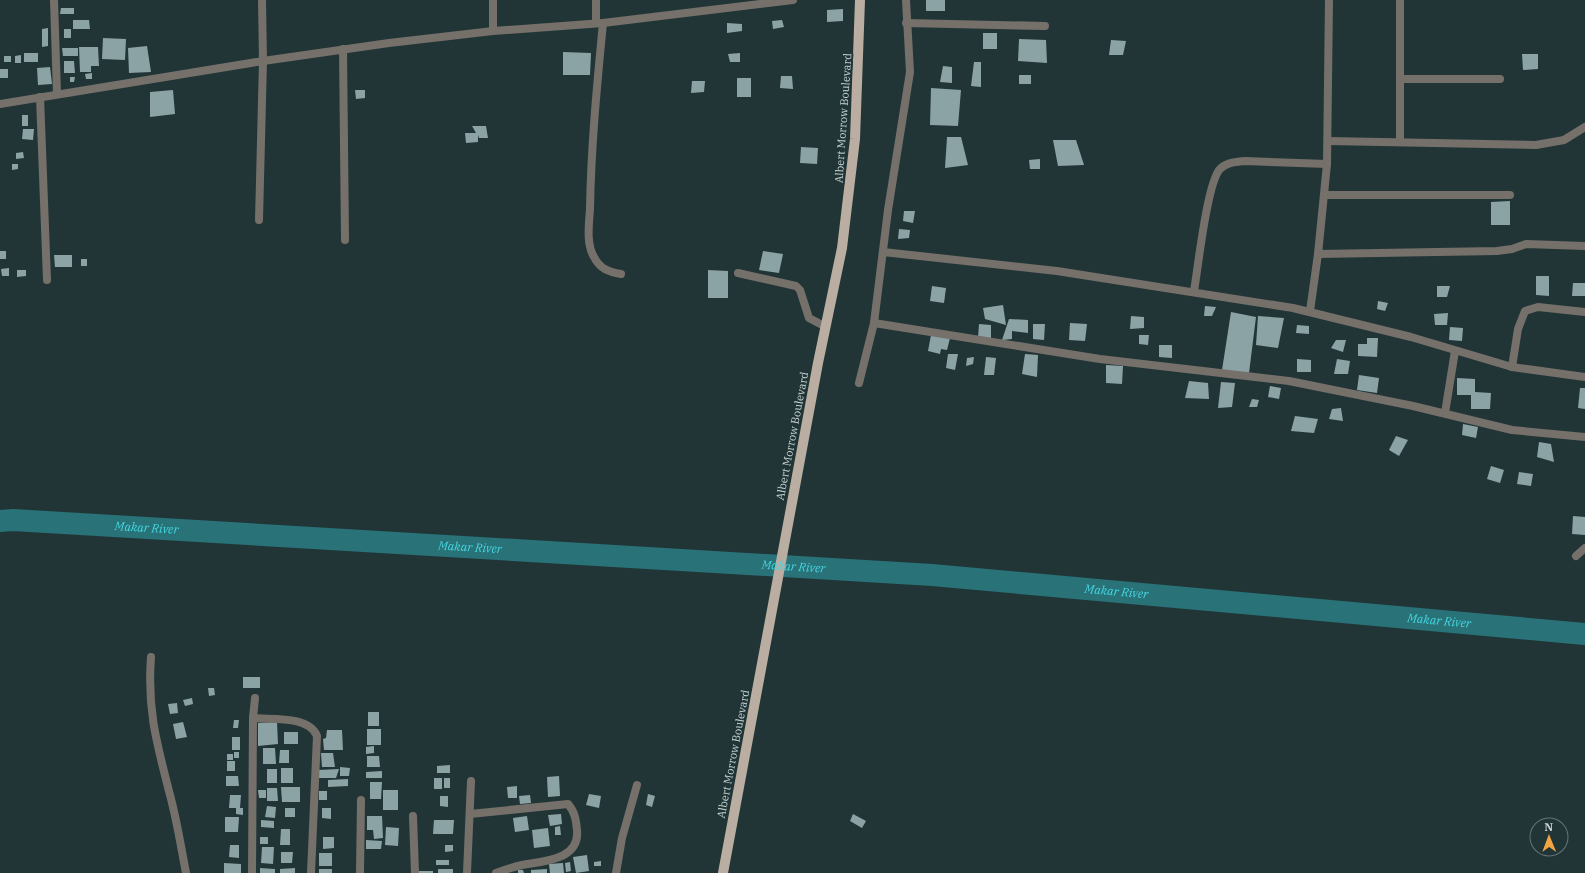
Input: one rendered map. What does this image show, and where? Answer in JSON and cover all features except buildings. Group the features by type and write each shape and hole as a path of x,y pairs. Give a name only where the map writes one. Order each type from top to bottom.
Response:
{"main road":[{"name":"Albert Morrow Boulevard","path":"723,873 818,363 842,248 855,139 860,0"}],"street":[{"path":"54,0 57,94"},
{"path":"259,220 263,61 262,0"},
{"path":"493,0 493,31"},
{"path":"596,0 599,23 589,233 593,256 600,266 608,272 621,274"},
{"path":"0,104 343,49 493,31 599,23 793,0"},
{"path":"859,383 874,323 902,111 910,72 906,23 906,0"},
{"path":"1310,311 1325,195 1327,164 1329,0"},
{"path":"1400,0 1400,141"},
{"path":"906,23 1045,26"},
{"path":"343,49 345,240"},
{"path":"1400,79 1500,79"},
{"path":"40,97 47,280"},
{"path":"1328,141 1400,141 1536,145 1564,140 1585,127"},
{"path":"1194,291 1208,204 1215,177 1221,169 1232,162 1246,161 1327,164"},
{"path":"1325,195 1510,195"},
{"path":"1318,254 1497,251 1512,249 1526,244 1585,246"},
{"path":"883,252 1056,271 1194,291 1310,311 1411,337 1512,367 1585,377"},
{"path":"738,274 796,286 800,290 809,318 826,327"},
{"path":"1512,367 1518,329 1526,311 1538,307 1585,312"},
{"path":"874,323 1100,359 1289,381 1445,413 1512,430 1585,437"},
{"path":"1445,413 1455,351"},
{"path":"1576,556 1585,548"},
{"path":"151,657 149,698 152,724 170,796 186,873"},
{"path":"252,873 253,718 255,698"},
{"path":"253,718 301,723 310,726 317,736 311,873"},
{"path":"468,873 471,781"},
{"path":"616,873 622,838 637,785"},
{"path":"360,873 361,800"},
{"path":"470,814 568,804 572,810 575,817 578,838 575,846 566,854 556,859 496,873"},
{"path":"413,816 414,873"}],"waterway":[{"name":"Makar River","path":"0,521 13,520 932,575 1585,634"}]}
